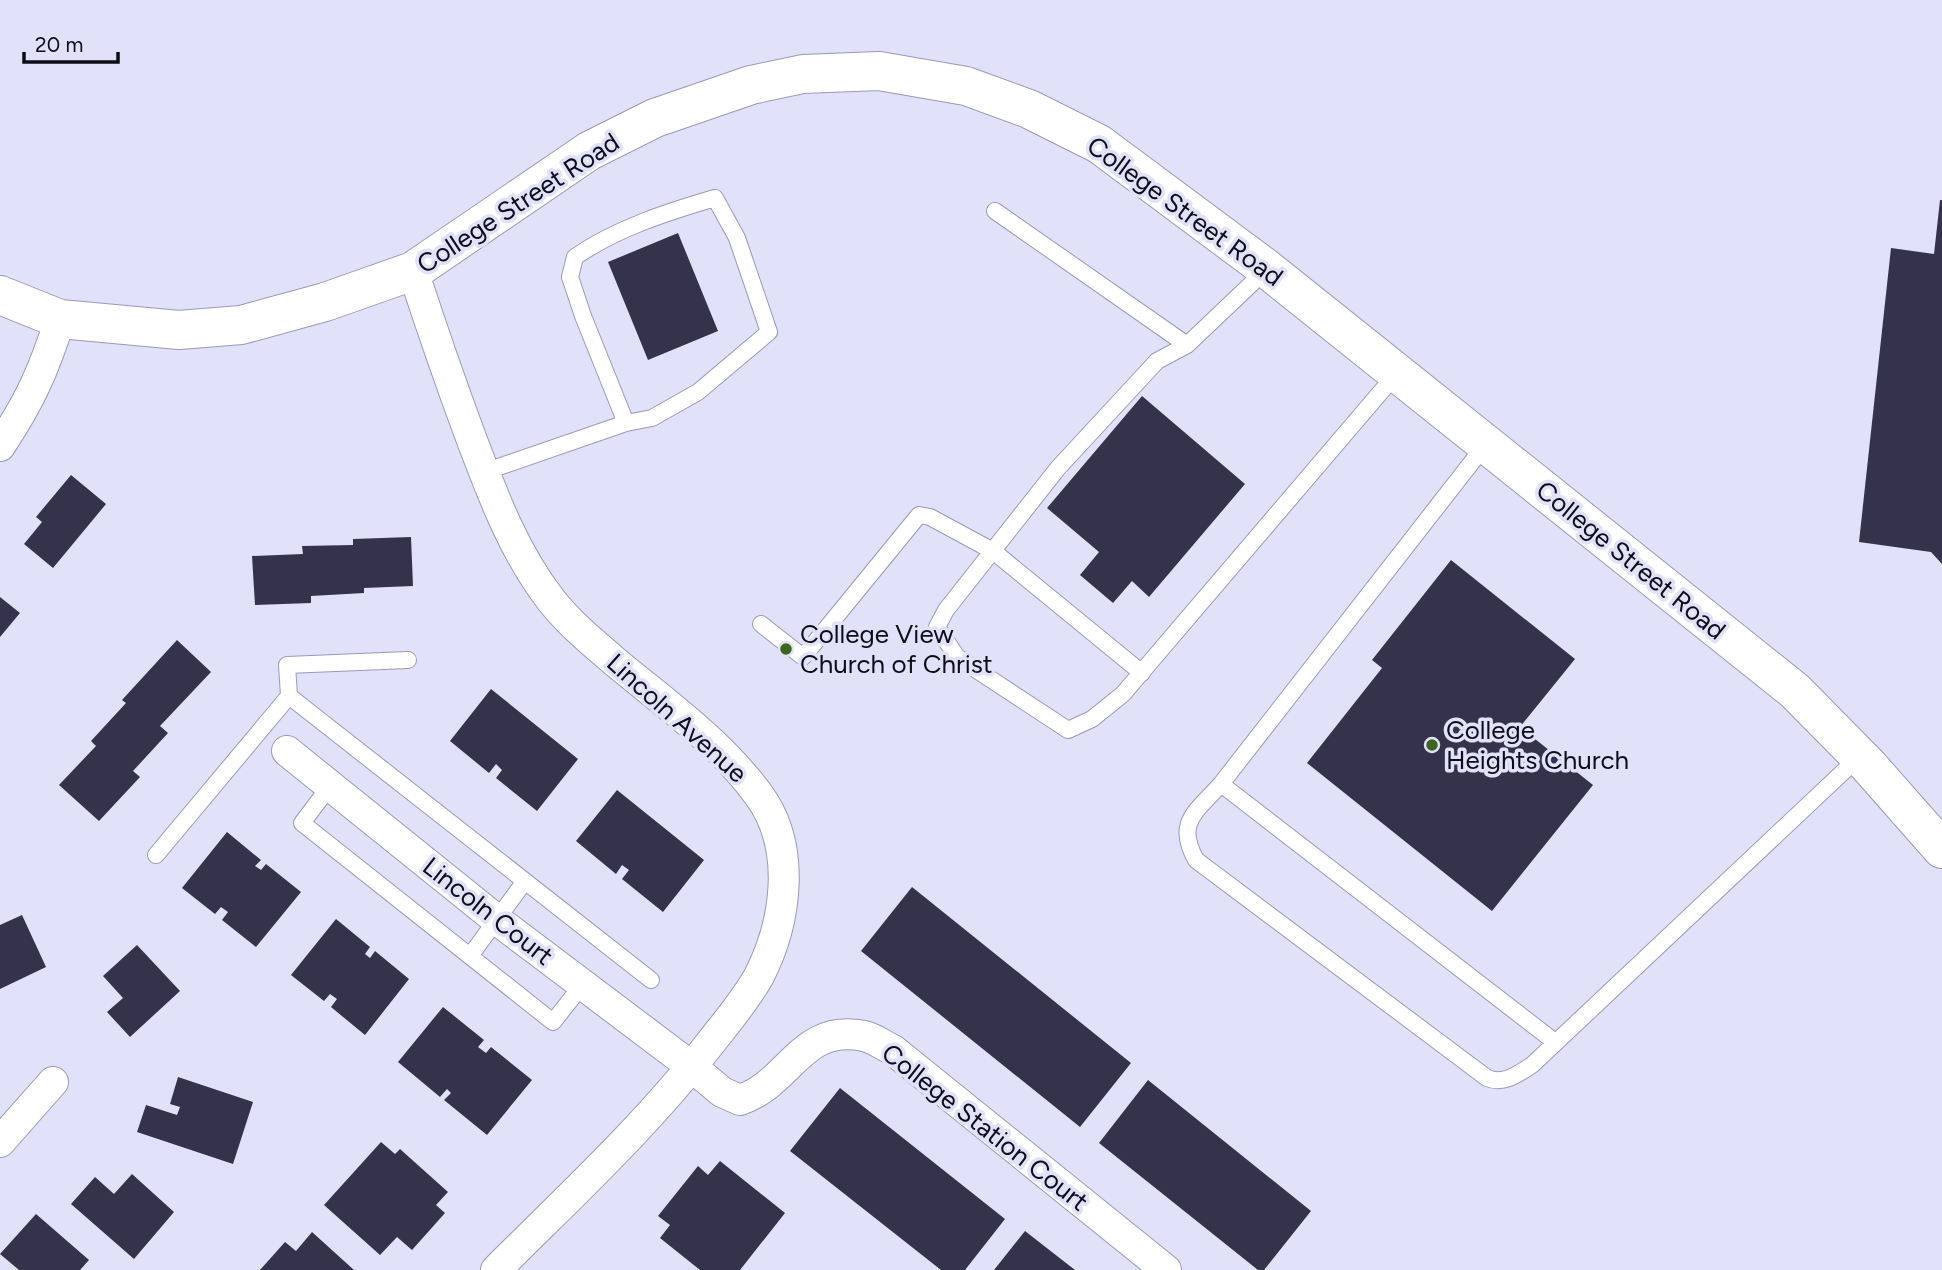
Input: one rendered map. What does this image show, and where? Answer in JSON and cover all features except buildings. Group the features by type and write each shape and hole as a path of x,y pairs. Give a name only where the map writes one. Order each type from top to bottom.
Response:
{"street":[{"name":"College Street Road","path":"0,295 60,319 179,330 241,325 325,302 413,271 589,152 655,118 751,85 803,74 879,71 966,86 1029,108 1099,144 1267,269 1795,691 1860,756 1942,849"},
{"name":"Lincoln Avenue","path":"413,271 484,472 514,542 532,575 553,604 578,630 732,763 761,797 775,825 783,855 784,886 780,916 772,945 747,997 649,1117 496,1270"},
{"path":"0,446 26,408 46,364 60,319"},
{"name":"Lincoln Court","path":"274,741 497,920 692,1067"},
{"name":"College Station Court","path":"692,1067 722,1092 740,1100 754,1095 776,1079 816,1041 837,1034 867,1036 894,1050 1166,1270"},
{"path":"0,1142 53,1082"}],"lane":[{"path":"484,472 626,423 652,418 698,392 769,332 737,238 715,198 677,209 592,245 575,257 570,277 626,423"},
{"path":"995,211 1187,345"},
{"path":"1267,269 1187,345 1157,361 1058,468 946,610 937,627 957,657 1068,730 1092,719 1123,694 1142,673 1397,373"},
{"path":"1486,444 1221,785 1191,817 1186,832 1188,845 1196,860 1487,1078 1495,1081 1511,1078 1532,1065 1860,756"},
{"path":"761,624 803,657 919,515 930,517 993,551 1142,673"},
{"path":"156,855 274,741 289,696 287,665 408,660"},
{"path":"289,696 651,980"},
{"path":"1221,785 1555,1042"},
{"path":"330,786 302,823 552,1022 583,984"},
{"path":"470,956 525,881"}],"place":[{"name":"College View Church of Christ","path":"786,649"},
{"name":"College Heights Church","path":"1432,745"}]}
